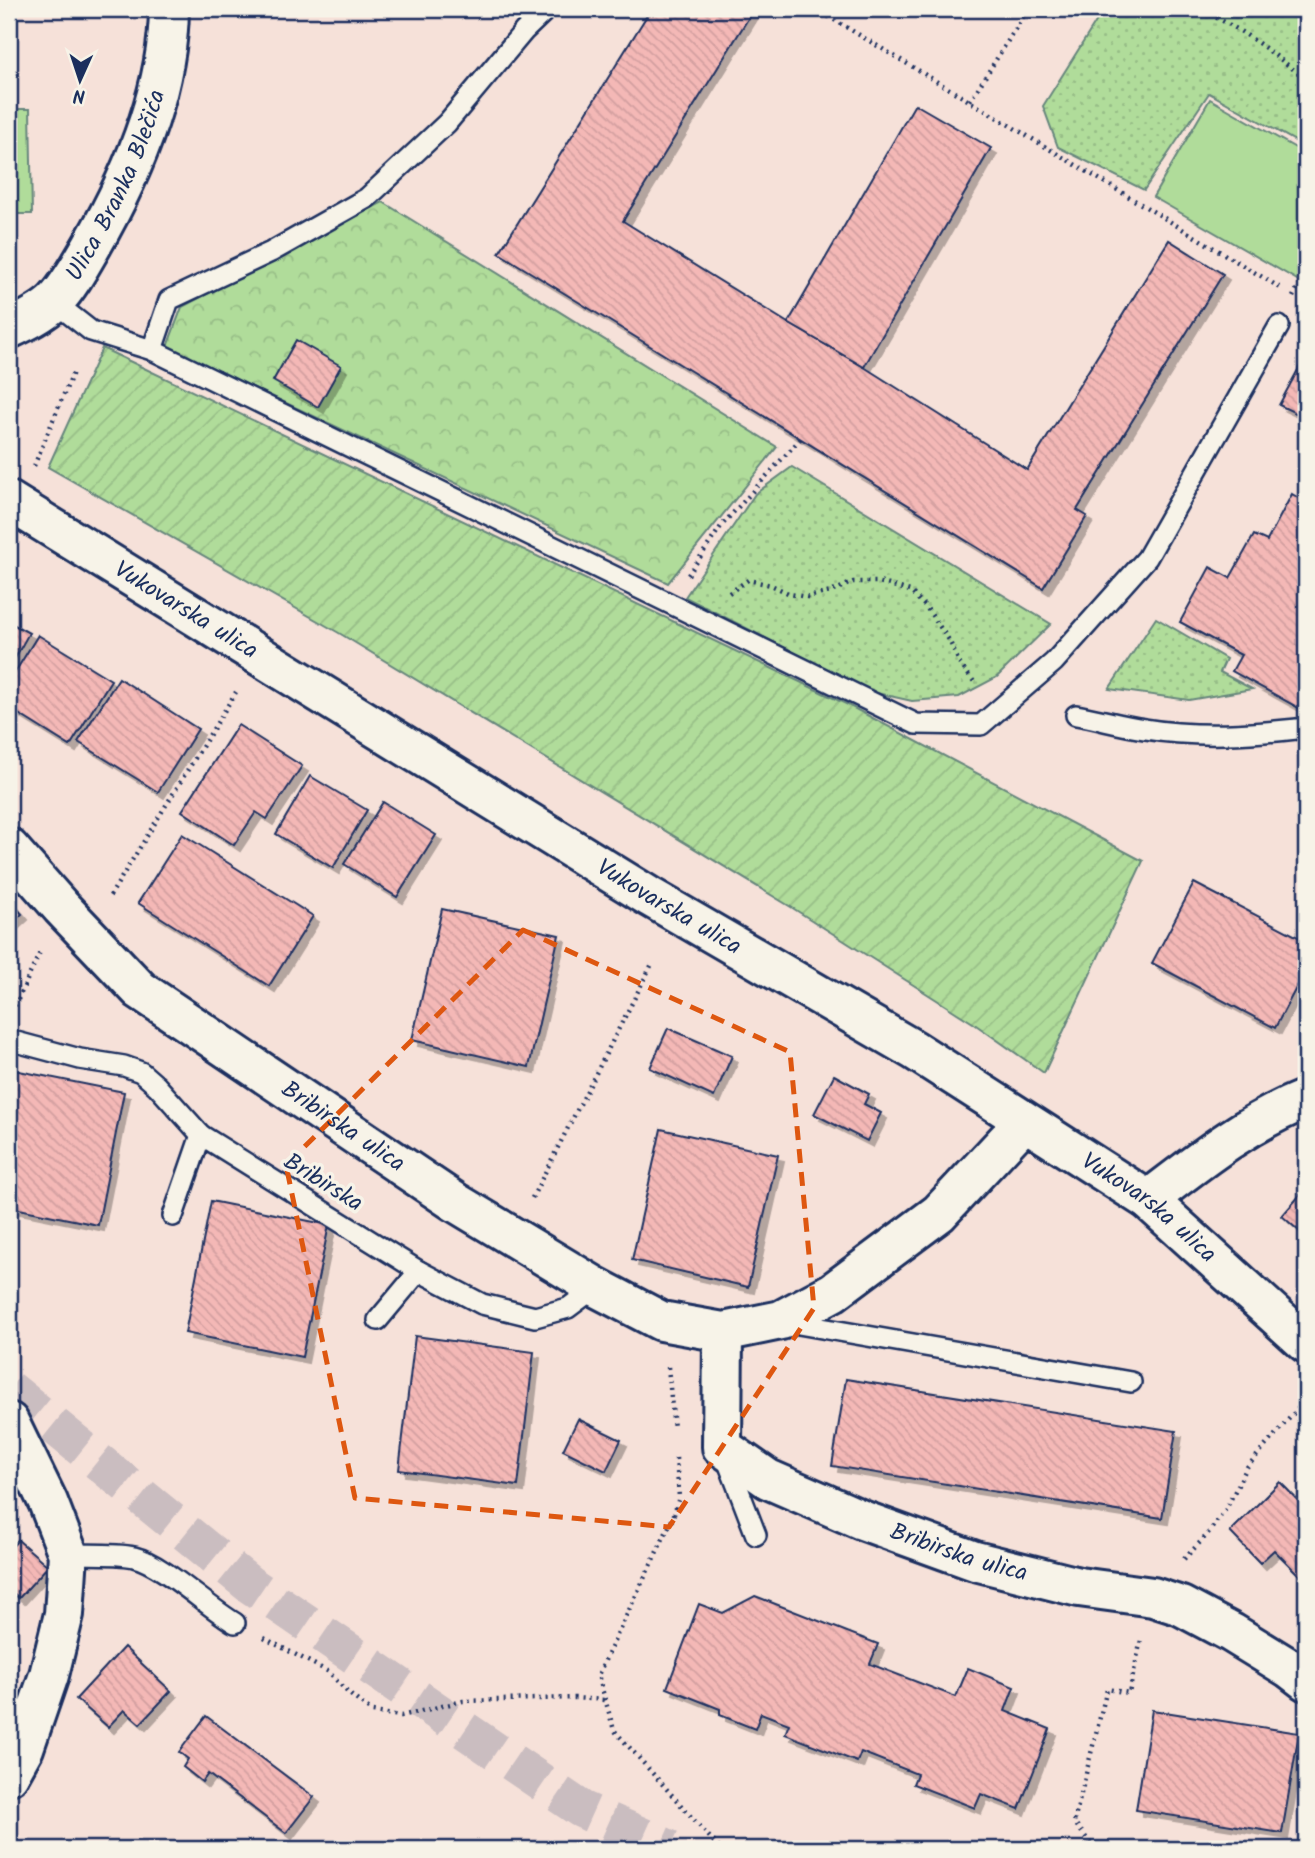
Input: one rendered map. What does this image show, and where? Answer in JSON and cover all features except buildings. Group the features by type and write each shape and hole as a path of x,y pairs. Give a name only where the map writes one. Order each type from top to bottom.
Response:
{"street":[{"name":"Ulica Branka Blečića","path":"9,329 54,302 78,270 113,209 149,121 164,60 169,9"},
{"name":"Vukovarska ulica","path":"9,501 650,897 914,1050 1148,1200 1306,1343"},
{"name":"Bribirska ulica","path":"9,848 140,990 455,1202 596,1287 661,1321 723,1332 780,1320 833,1292 939,1213 1024,1122"},
{"path":"1148,1200 1217,1146 1245,1128 1306,1099"},
{"path":"722,1447 723,1332"},
{"path":"9,1422 48,1502 68,1554 64,1614 49,1675 24,1748 9,1775"},
{"name":"Bribirska ulica","path":"722,1447 768,1479 862,1520 975,1561 1079,1587 1153,1597 1181,1606 1232,1633 1306,1681"}],"lane":[{"path":"152,350 169,300 271,252 367,198 447,123 524,32 547,9"},
{"path":"54,302 92,331 152,350 916,724 981,725 1054,662 1147,558 1279,326"},
{"path":"1076,715 1146,730 1186,733 1261,733 1306,727"},
{"name":"Bribirska","path":"9,1040 141,1072 201,1136 419,1271 482,1304 535,1317 568,1308 596,1287"},
{"path":"173,1216 201,1136"},
{"path":"378,1320 419,1271"},
{"path":"780,1320 1131,1382"},
{"path":"722,1447 756,1535"},
{"path":"68,1554 133,1557 153,1564 216,1612 235,1623"}],"path":[{"path":"816,9 1293,296"},
{"path":"970,102 1028,9"},
{"path":"1197,9 1213,15 1256,40 1306,79"},
{"path":"33,469 74,370"},
{"path":"669,603 722,525 802,439"},
{"path":"708,622 734,588 748,580 807,597 831,592 853,582 879,582 910,590 926,607 949,640 960,664 982,692 1000,708"},
{"path":"125,873 236,691"},
{"path":"15,1007 61,907"},
{"path":"513,1236 652,964"},
{"path":"661,1321 674,1430"},
{"path":"1182,1561 1206,1536 1226,1509 1247,1468 1301,1405"},
{"path":"676,1457 678,1497 673,1518 598,1675 614,1730 720,1849"},
{"path":"235,1623 328,1672 372,1712 401,1716 463,1701 574,1698 605,1700"},
{"path":"1095,1849 1074,1822 1107,1689 1129,1693 1141,1639"}],"highlighted area":[{"path":"523,930 790,1052 814,1308 669,1527 355,1498 286,1165"}],"green space":[{"path":"1104,9 1306,9 1306,147 1209,93 1144,190 1058,147 1043,106"},
{"path":"1210,99 1306,154 1306,285 1153,197"},
{"path":"9,109 30,109 32,214 9,214"},
{"path":"383,202 777,447 668,583 167,347 182,307"},
{"path":"102,348 846,704 1143,861 1044,1073 973,1023 791,907 339,633 48,467"},
{"path":"792,467 1051,624 997,677 959,697 912,701 872,692 685,597 755,494"},
{"path":"1156,618 1226,659 1220,672 1252,689 1189,700 1109,689"}],"tunnel":[{"path":"9,1389 249,1584 581,1809 670,1849"}]}
